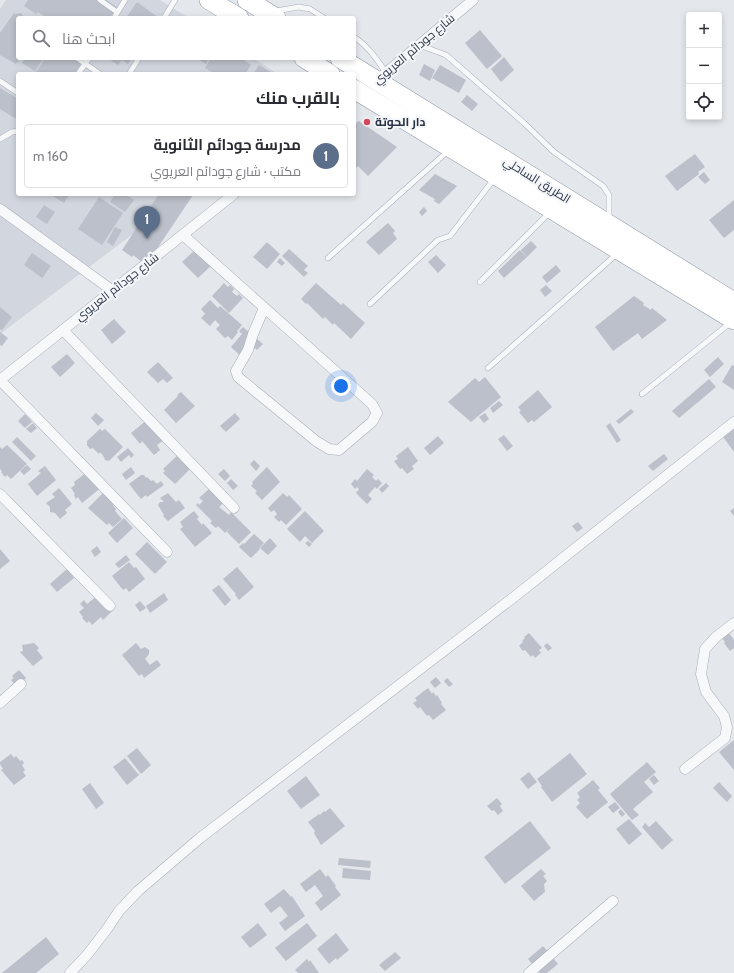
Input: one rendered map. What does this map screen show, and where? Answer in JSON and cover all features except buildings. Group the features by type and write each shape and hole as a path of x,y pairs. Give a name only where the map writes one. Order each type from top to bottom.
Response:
{"highway":[{"path":"209,0 235,16"},
{"path":"247,0 272,15"},
{"path":"307,60 326,72"},
{"name":"الطريق الساحلي","path":"344,60 382,77 609,225 734,302"},
{"name":"الطريق الساحلي","path":"356,93 451,148 734,320"}],"street":[{"name":"شارع جودائم العريوي","path":"356,93 382,77 473,0"},
{"name":"شارع جودائم العريوي","path":"0,380 232,196"},
{"path":"0,208 113,291"},
{"path":"183,236 264,308 372,404 377,413 372,422 339,450 329,449 316,441 238,377 236,371 248,350 252,334 264,308"},
{"path":"63,330 234,508"},
{"path":"0,380 167,552"},
{"path":"70,973 87,955 124,906 138,891 200,838 514,597 734,422"},
{"path":"0,494 110,606"},
{"path":"685,769 725,738 727,727 724,716 706,692 701,674 705,649 716,637 734,623"},
{"path":"0,703 21,684"},
{"path":"529,973 613,901"}],"lane":[{"path":"100,0 117,12"},
{"path":"115,16 125,0"},
{"path":"165,16 175,0"},
{"path":"272,15 299,7 310,9 321,16"},
{"path":"356,38 364,43 375,56 382,77"},
{"path":"419,45 446,55 524,123 554,152 603,186 609,195 609,225"},
{"path":"80,60 97,72"},
{"path":"79,72 88,60"},
{"path":"131,72 138,60"},
{"path":"0,81 16,91"},
{"path":"0,139 16,131"},
{"path":"328,258 451,148"},
{"path":"370,304 438,240 450,236 497,176"},
{"path":"480,282 552,210"},
{"path":"488,368 620,251"},
{"path":"642,394 734,320"}],"shaded area":[{"path":"6,0 160,0 186,16 16,16 16,60 256,60 275,72 16,72 16,196 183,196 0,334 0,9"}],"place":[{"name":"دار الحوتة","path":"367,122"},
{"name":"مدرسة جودائم الثانوية","path":"147,239"}]}
